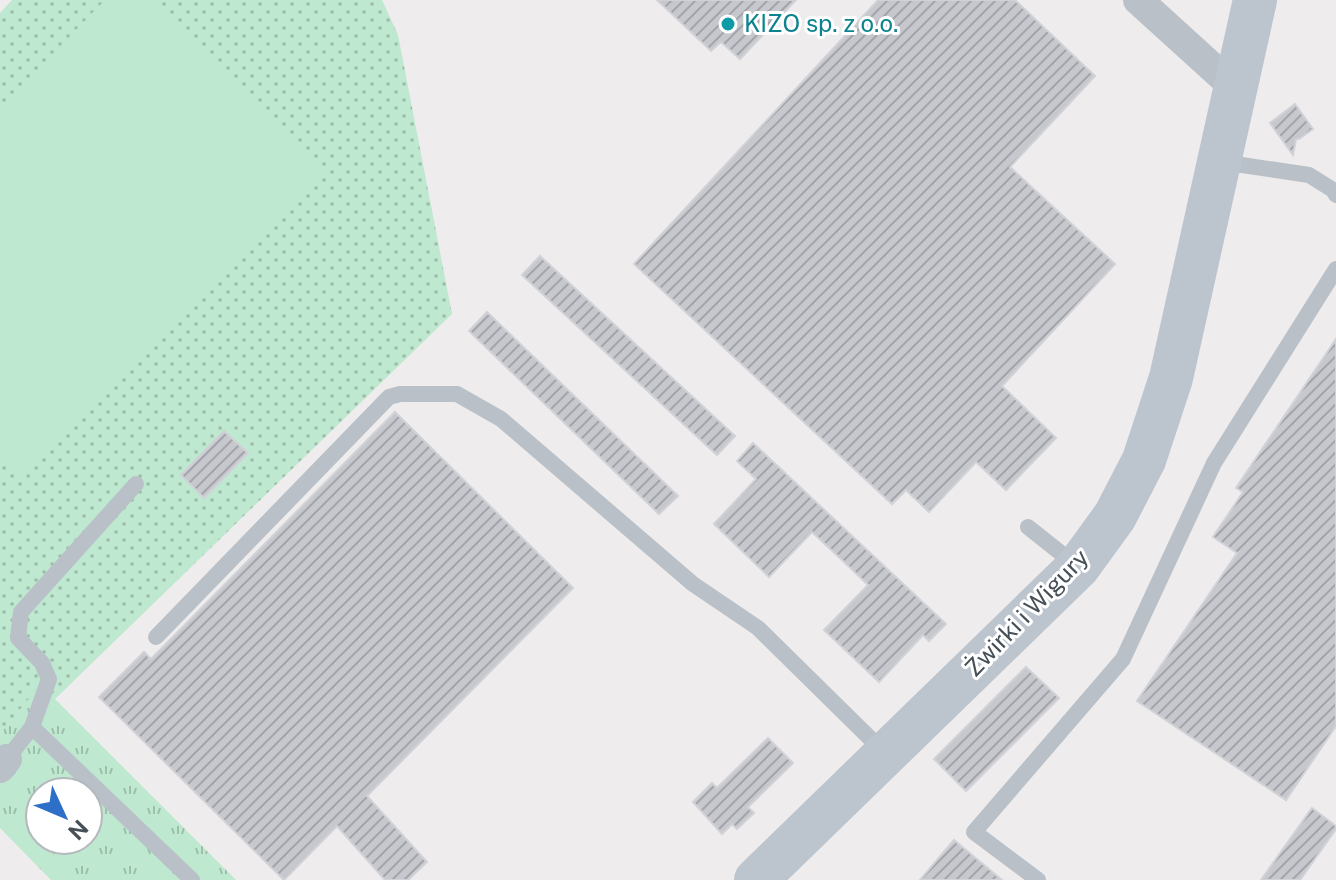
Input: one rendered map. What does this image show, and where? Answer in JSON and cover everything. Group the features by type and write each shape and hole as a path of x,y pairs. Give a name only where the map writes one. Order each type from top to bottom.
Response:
{"street":[{"path":"1138,0 1235,88"},
{"name":"Żwirki i Wigury","path":"756,880 1078,567 1115,516 1144,460 1171,378 1255,0"}],"lane":[{"path":"1219,161 1309,175 1336,195"},
{"path":"1038,880 974,832 1123,659 1214,463 1336,269"},
{"path":"156,637 389,397 400,394 457,394 501,419 693,584 758,628 886,755"},
{"path":"4,763 32,727 49,679 42,663 18,638 21,612 136,484"},
{"path":"1028,527 1078,567"},
{"path":"32,727 192,880"}],"green space":[{"path":"12,0 382,0 398,35 452,314 55,699 38,687 0,734 0,13"},
{"path":"105,0 148,0 323,168 22,480 0,459 0,108"},
{"path":"38,686 55,699 236,880 51,880 27,856 104,856 104,776 24,776 24,852 0,828 0,734"}],"building":[{"name":"KIZO sp. z o.o.","path":"657,0 796,0 740,59 721,42 711,51"},
{"path":"878,0 1015,0 1095,76 1010,167 1115,264 1002,386 1056,438 1006,490 976,462 929,512 906,490 892,504 634,264"},
{"path":"1295,104 1313,129 1296,139 1293,155 1270,123"},
{"path":"540,256 735,436 717,455 522,275"},
{"path":"487,312 678,496 659,514 469,331"},
{"path":"1336,339 1336,726 1286,800 1137,701 1237,553 1213,537 1243,492 1236,488"},
{"path":"395,412 573,588 367,796 427,862 408,880 385,880 337,826 284,880 99,697 144,652 151,659"},
{"path":"224,431 248,453 204,498 181,475"},
{"path":"753,443 946,624 929,641 923,635 879,682 824,630 868,585 842,560 812,532 769,577 714,524 756,479 737,461"},
{"path":"1026,667 1059,698 966,791 934,759"},
{"path":"768,738 793,763 748,807 754,813 737,829 732,824 722,834 693,802 712,783 717,788"},
{"path":"1312,808 1336,829 1300,880 1261,880"},
{"path":"954,840 1002,880 920,880"}],"place":[{"name":"KIZO sp. z o.o.","path":"728,24"}]}
